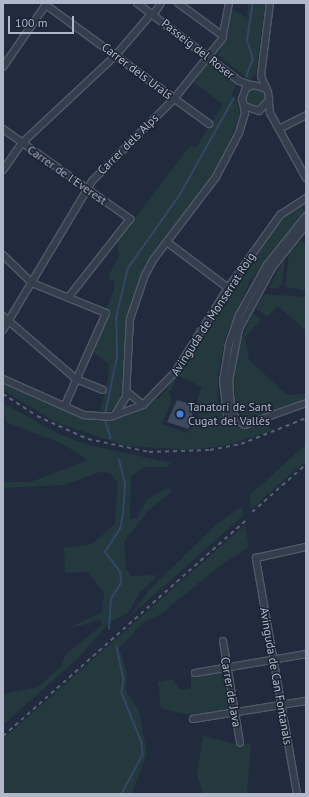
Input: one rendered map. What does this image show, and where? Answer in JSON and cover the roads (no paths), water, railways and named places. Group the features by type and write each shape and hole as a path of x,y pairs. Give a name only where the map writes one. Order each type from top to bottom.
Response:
{"street":[{"path":"3,170 22,143 116,55 161,3"},
{"path":"178,3 223,36"},
{"name":"Carrer dels Alps","path":"3,330 87,189 106,163 174,98 209,56 223,36 229,3"},
{"path":"270,3 261,76 266,89 270,113 306,178"},
{"path":"3,67 46,4"},
{"name":"Carrer dels Urals","path":"46,4 209,124"},
{"name":"Passeig del Roser","path":"141,4 239,81 252,85"},
{"path":"3,379 52,403 99,417 112,416 121,409 126,391 127,342 136,298 152,260 216,177 244,118 244,92 261,76"},
{"name":"Passeig del Roser","path":"239,81 244,92"},
{"path":"252,85 266,89"},
{"path":"244,118 260,110 268,102"},
{"path":"243,103 248,109 270,113"},
{"path":"280,130 306,115"},
{"name":"Carrer de l'Everest","path":"3,129 131,221 88,268 68,298"},
{"name":"Avinguda de Monserrat Roig","path":"112,416 143,405 173,376 228,288 280,215 306,198"},
{"path":"306,216 267,265 234,327 225,362 223,398 227,414 239,423 260,422 306,403"},
{"path":"239,423 231,408 229,381 239,329 272,268 306,226"},
{"path":"167,242 228,288"},
{"path":"3,255 32,283 104,312 106,315 65,405"},
{"path":"3,316 76,379 103,390"},
{"path":"126,391 143,405"},
{"name":"Avinguda de Can Fontanals","path":"297,794 256,558 306,548"},
{"name":"Carrer de Java","path":"223,641 240,743"},
{"path":"194,673 275,661 306,654"},
{"path":"193,719 306,701"}],"waterway":[{"path":"246,77 253,59 247,40 253,3"},
{"path":"105,415 117,357 116,318 128,268 179,196 234,98"},
{"path":"105,419 111,438"},
{"path":"109,629 111,599 121,583 120,572 105,552 120,529 123,514 125,484 119,460"},
{"path":"117,647 124,679 122,693 142,743 143,755 122,794"}],"railway":[{"path":"3,394 37,416 88,439 149,452 210,450 241,444 306,418"},
{"path":"252,512 306,464"},
{"path":"3,736 245,521"}],"place":[{"name":"Tanatori de Sant Cugat del Vallès","path":"180,414"}]}
